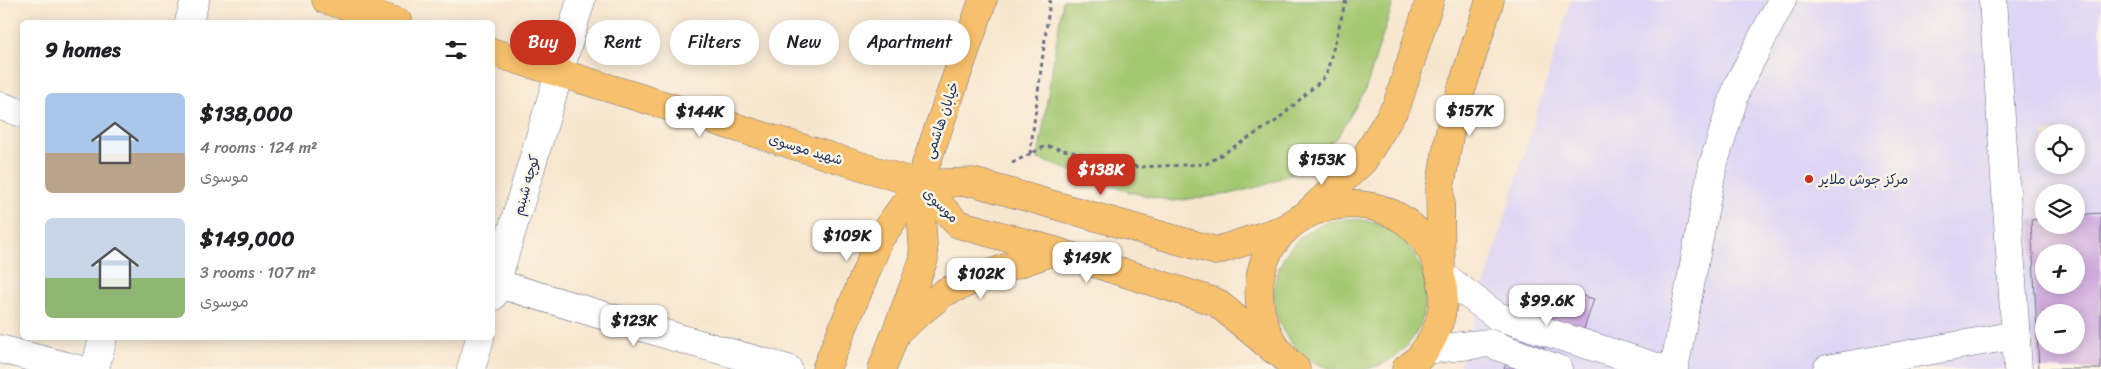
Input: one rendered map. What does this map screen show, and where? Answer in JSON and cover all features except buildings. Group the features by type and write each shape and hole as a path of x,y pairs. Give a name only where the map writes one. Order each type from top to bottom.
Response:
{"main road":[{"path":"326,0 391,20"},
{"name":"خیابان هاشمی","path":"919,184 983,0"},
{"path":"1290,364 1270,340 1261,316 1259,293 1262,269 1272,247 1297,221 1363,161 1397,105 1430,0"},
{"path":"1416,360 1435,333 1441,314 1443,294 1440,189 1452,119 1490,0"},
{"name":"شهید موسوی","path":"495,53 919,184"},
{"name":"موسوی","path":"919,184 973,182 1216,251 1297,221 1330,206 1353,203 1377,207 1399,216 1418,232 1432,252 1441,274"},
{"path":"882,369 924,259 919,184"},
{"path":"826,369 880,238 919,184"},
{"name":"موسوی","path":"919,184 958,224 1055,251 1216,302 1290,364"},
{"path":"897,331 945,292 994,272 1055,251"}],"street":[{"path":"190,20 195,0"},
{"name":"کوچه شبنم","path":"495,284 581,0"},
{"path":"1674,369 1713,164 1738,85 1782,0"},
{"path":"1993,0 2018,369"},
{"path":"0,106 20,112"},
{"path":"1441,274 1497,316 1662,369"},
{"path":"495,287 788,369"},
{"path":"1827,369 2016,335"},
{"path":"94,369 102,340"},
{"path":"471,369 479,340"},
{"path":"1416,360 1489,343 1558,369"},
{"path":"0,349 78,369"}],"path":[{"path":"1030,155 1050,0"},
{"path":"973,182 1046,146 1138,167 1206,164 1276,121 1326,76 1346,0"}],"shaded area":[{"name":"مرکز جوش ملایر","path":"1571,0 2101,0 2101,369 1459,369"}],"green space":[{"path":"1063,0 1394,0 1365,91 1338,136 1299,170 1265,185 1230,194 1173,201 1129,192 1038,159"},
{"path":"1350,219 1365,221 1379,225 1392,232 1413,253 1420,266 1426,295 1424,310 1420,324 1413,337 1392,358 1379,365 1365,369 1335,369 1321,365 1308,358 1287,337 1280,324 1276,310 1274,295 1276,280 1280,266 1287,253 1308,232 1321,225 1335,221"}],"place":[{"name":"مرکز جوش ملایر","path":"1809,179"}]}
